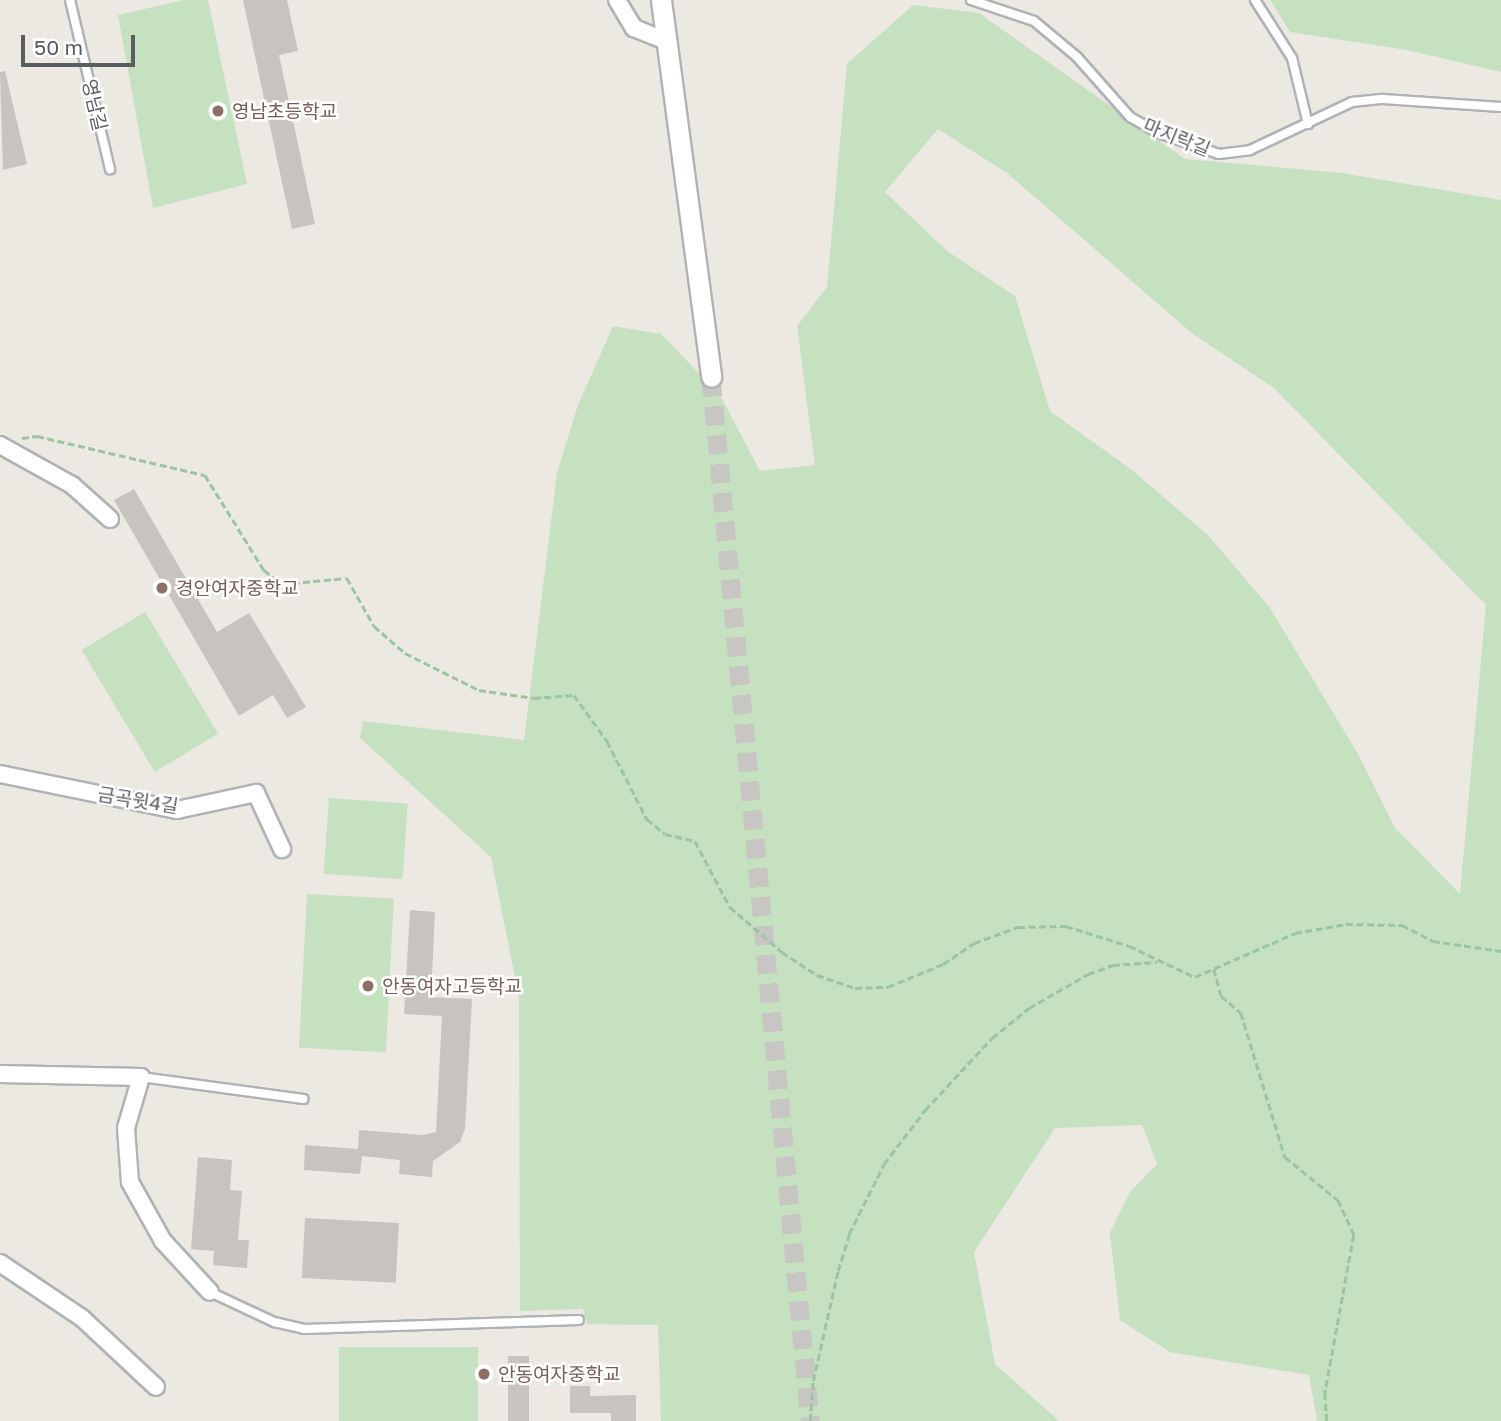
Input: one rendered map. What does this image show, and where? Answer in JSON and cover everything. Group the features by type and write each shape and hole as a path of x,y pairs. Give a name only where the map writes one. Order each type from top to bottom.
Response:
{"street":[{"path":"617,0 634,28 667,41"},
{"path":"661,0 711,377"},
{"path":"6,442 72,485 110,519"},
{"name":"금곡윗4길","path":"0,774 177,810 256,793 282,849"},
{"path":"0,1074 141,1077 126,1128 130,1182 163,1241 210,1292"},
{"path":"0,1263 82,1318 156,1387"}],"lane":[{"name":"영남길","path":"70,0 110,169"},
{"name":"마지락길","path":"971,0 1034,21 1077,57 1130,117 1161,134 1219,153 1250,150 1352,102 1372,100 1501,107"},
{"path":"1255,0 1292,58 1308,124"},
{"path":"141,1077 304,1099"},
{"path":"210,1292 274,1322 303,1329 579,1320"}],"path":[{"path":"6,442 37,436 205,475 264,570 282,584 347,578 374,626 405,653 479,690 534,698 574,695 607,741 647,819 665,834 695,841 730,907 782,952 817,975 855,988 888,987 943,964 974,943 1018,927 1066,926 1129,946 1157,962 1195,977 1294,933 1346,924 1402,925 1433,941 1501,951"},
{"path":"810,1421 813,1381 838,1271 849,1234 884,1164 925,1110 992,1038 1029,1008 1088,974 1113,965 1157,962"},
{"path":"1214,969 1221,996 1241,1013 1285,1157 1338,1200 1354,1235 1325,1393 1327,1421"}],"green space":[{"path":"184,0 208,0 247,184 153,208 118,15"},
{"path":"1270,0 1501,0 1501,72 1407,50 1290,32"},
{"path":"913,5 979,13 1185,159 1342,173 1501,200 1501,1421 1317,1421 1309,1375 1170,1352 1120,1320 1110,1233 1130,1192 1157,1164 1142,1125 1055,1128 974,1252 995,1364 1059,1421 661,1421 658,1325 587,1324 583,1309 520,1311 519,997 491,857 360,738 363,721 524,740 557,473 578,405 613,326 661,334 720,395 760,471 815,465 797,326 827,287 847,64","holes":["938,129 1007,173 1193,334 1274,388 1486,605 1460,894 1395,828 1358,754 1270,608 1208,535 1132,470 1050,411 1015,296 947,251 885,192"]},
{"path":"145,612 218,734 155,772 82,650"},
{"path":"329,798 408,804 403,879 324,874"},
{"path":"307,894 394,899 386,1052 299,1048"},
{"path":"339,1347 478,1347 478,1421 339,1421"}],"building":[{"path":"243,0 287,0 298,51 279,55 315,224 292,229"},
{"path":"5,71 27,164 3,170 0,72"},
{"path":"134,489 217,632 249,613 306,707 287,718 273,695 239,716 114,500"},
{"path":"410,910 435,912 431,997 472,999 465,1129 460,1142 433,1161 432,1177 399,1174 400,1160 362,1156 360,1174 304,1170 305,1145 358,1149 359,1130 423,1135 436,1132 442,1016 404,1014"},
{"path":"198,1157 232,1160 230,1190 242,1191 238,1240 249,1240 247,1268 213,1265 214,1251 191,1249"},
{"path":"305,1218 399,1223 396,1283 302,1278"},
{"path":"508,1356 529,1356 529,1421 508,1421"},
{"path":"570,1386 590,1386 590,1396 636,1395 636,1421 611,1421 611,1413 570,1413"}],"tunnel":[{"path":"711,377 810,1421"}],"place":[{"name":"영남초등학교","path":"218,111"},
{"name":"경안여자중학교","path":"162,588"},
{"name":"안동여자고등학교","path":"368,986"},
{"name":"안동여자중학교","path":"484,1374"}]}
